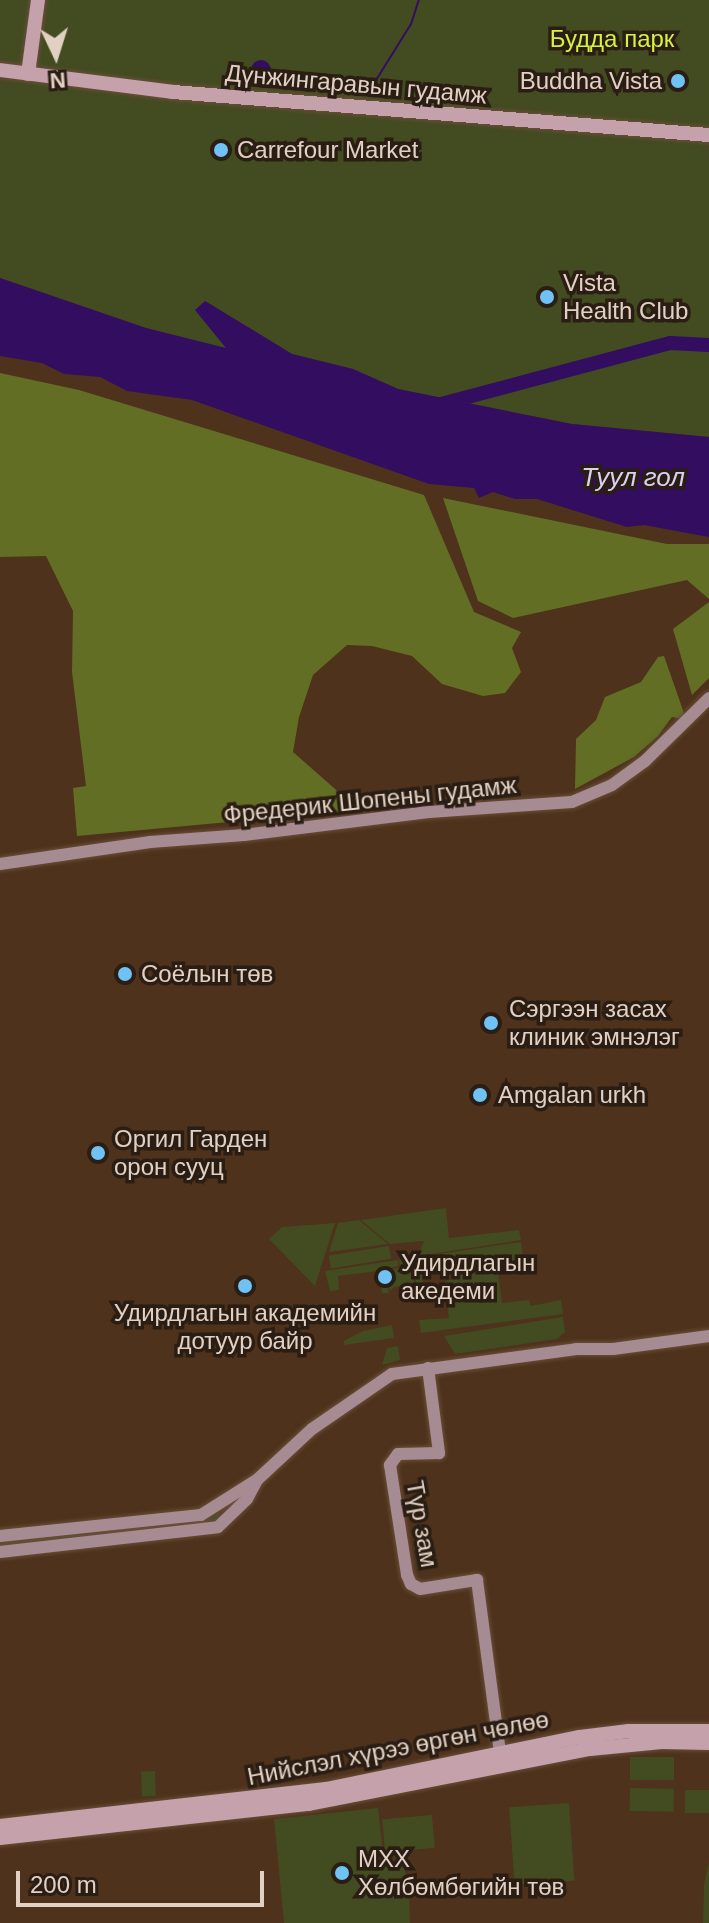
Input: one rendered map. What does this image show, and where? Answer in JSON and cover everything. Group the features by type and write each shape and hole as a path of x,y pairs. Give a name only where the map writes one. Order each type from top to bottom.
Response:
{"main road":[{"path":"28,74 38,0"},
{"name":"Дүнжингаравын гудамж","path":"0,70 173,92 709,135"},
{"path":"684,132 709,123"},
{"path":"684,132 709,144"},
{"name":"Нийслэл хүрээ өргөн чөлөө","path":"0,1838 340,1792 629,1731 709,1731"},
{"name":"Нийслэл хүрээ өргөн чөлөө","path":"0,1826 340,1792 500,1752 662,1742 709,1743"}],"street":[{"name":"Фредерик Шопены гудамж","path":"0,864 150,842 244,835 429,812 572,802 612,785 645,761 709,698"},
{"path":"0,1552 218,1527 228,1521 258,1479 288,1448 368,1388 392,1374 576,1349 613,1349 709,1336"},
{"name":"Түр зам","path":"428,1368 439,1453 398,1454 390,1465 407,1575 411,1584 420,1589 477,1580 500,1752"},
{"path":"0,1536 201,1515 258,1479"},
{"path":"213,1509 227,1511 228,1521"}],"green space":[{"name":"Будда парк","path":"0,0 709,0 709,437 572,424 398,389 353,369 292,354 205,301 196,311 227,349 146,328 0,278"},
{"path":"0,373 79,390 424,495 474,612 521,632 512,648 521,672 505,693 483,696 442,684 412,656 372,646 347,645 313,675 299,717 293,752 359,810 77,836 73,788 86,786 72,672 73,611 46,556 0,557"},
{"path":"443,498 667,544 709,544 709,599 687,580 513,618 478,601"},
{"path":"709,602 709,678 692,695 673,629"},
{"path":"664,656 685,716 682,719 672,717 658,736 634,757 575,789 576,739 596,720 605,697 641,682 658,657"},
{"path":"446,1208 449,1238 519,1230 521,1240 418,1256 424,1241 390,1244 361,1220"},
{"path":"359,1220 388,1244 329,1252 338,1223"},
{"path":"335,1223 315,1286 269,1239 282,1227"},
{"path":"521,1242 525,1268 498,1272 502,1303 529,1300 531,1306 561,1300 563,1314 421,1333 419,1320 449,1318 445,1281 454,1279 452,1263 421,1266 423,1287 417,1288 413,1264 400,1265 399,1260"},
{"path":"389,1246 391,1259 331,1268 329,1256"},
{"path":"398,1260 398,1266 385,1269 389,1293 382,1293 379,1271 338,1276 339,1290 330,1291 325,1271"},
{"path":"412,1266 415,1287 409,1284 390,1291 387,1270"},
{"path":"563,1317 565,1332 557,1339 455,1354 444,1336"},
{"path":"392,1325 394,1338 344,1345 344,1341 363,1331"},
{"path":"398,1346 400,1360 382,1365 387,1348"},
{"path":"215,1511 220,1514 219,1521 0,1548 0,1541"},
{"path":"630,1757 674,1757 674,1780 630,1780"},
{"path":"141,1771 155,1771 156,1796 142,1796"},
{"path":"630,1788 674,1789 674,1812 630,1811"},
{"path":"685,1790 709,1790 709,1813 685,1813"},
{"path":"569,1803 574,1881 515,1885 509,1807"},
{"name":"МХХ Хөлбөмбөгийн төв","path":"378,1808 384,1861 404,1859 406,1885 409,1885 410,1923 284,1923 274,1819"},
{"path":"432,1815 435,1848 385,1852 382,1819"},
{"path":"709,1862 709,1923 703,1923 704,1884"}],"water":[{"path":"261,60 268,63 271,70 268,77 261,80 254,77 251,70 254,63"},
{"name":"Туул гол","path":"0,278 146,328 226,348 195,310 205,301 292,354 353,369 398,389 572,424 709,437 709,537 644,525 627,527 537,499 515,499 493,492 479,498 474,488 429,484 192,400 127,391 100,377 64,374 42,363 0,356"}],"waterway":[{"path":"368,93 411,24 419,0"},
{"name":"Туул гол","path":"441,404 670,343 709,345"}],"place":[{"name":"Buddha Vista","path":"678,81"},
{"name":"Carrefour Market","path":"221,150"},
{"name":"Vista Health Club","path":"547,297"},
{"name":"Соёлын төв","path":"125,974"},
{"name":"Сэргээн засах клиник эмнэлэг","path":"491,1023"},
{"name":"Amgalan urkh","path":"480,1095"},
{"name":"Оргил Гарден орон сууц","path":"98,1153"},
{"name":"Удирдлагын акедеми","path":"385,1277"},
{"name":"Удирдлагын академийн дотуур байр","path":"245,1286"},
{"name":"МХХ Хөлбөмбөгийн төв","path":"342,1873"}]}
